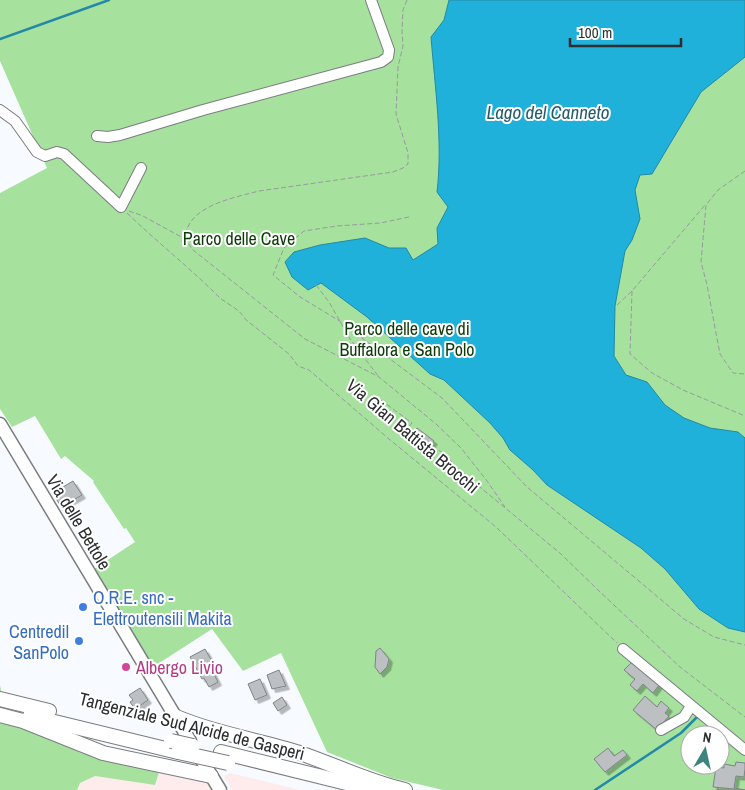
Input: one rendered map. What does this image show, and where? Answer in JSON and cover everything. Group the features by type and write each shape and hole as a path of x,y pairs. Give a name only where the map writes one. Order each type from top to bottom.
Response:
{"highway":[{"name":"Tangenziale Sud Alcide de Gasperi","path":"0,699 175,747"},
{"name":"Tangenziale Sud Alcide de Gasperi","path":"0,709 375,790"},
{"path":"0,715 23,721 103,753 211,776"},
{"path":"174,716 195,725 298,753 379,783 405,790"},
{"name":"Tangenziale Sud Alcide de Gasperi","path":"224,758 334,790"}],"main road":[{"name":"Via delle Bettole","path":"0,424 190,741"},
{"path":"203,762 220,790"}],"street":[{"path":"97,136 120,135 221,105 381,62 388,57 389,50 371,0"},
{"path":"0,110 15,121 37,152 45,156 57,152 64,154 121,207 140,168"},
{"path":"623,649 745,750"},
{"path":"661,730 684,717 691,706"}],"path":[{"path":"185,239 187,226 198,212 243,196 277,189 393,172 408,164 408,153 396,114 398,67 403,46 403,10 407,0"},
{"path":"617,305 632,291 718,190 745,171"},
{"path":"706,205 700,262 707,286 720,354 733,373 745,374"},
{"path":"121,207 185,239 193,250 305,339 379,377 436,424 461,448 505,507"},
{"name":"Via Gian Battista Brocchi","path":"121,207 220,298 242,313 246,320 289,354 298,366 309,370 496,527 623,649"},
{"path":"408,217 380,223 304,231 284,248 273,275 300,297 338,320 442,398 527,487 684,619 714,637 745,645"},
{"path":"316,285 329,302 350,339 379,377"},
{"path":"632,291 630,354 652,373 683,390 745,416"},
{"path":"381,400 412,423 402,435 427,453 438,450 445,454 458,469 561,554 680,667 745,717"}],"shaded area":[{"path":"159,772 209,783 213,790 77,790 80,783 95,776 155,785"},
{"path":"230,773 300,790 232,790 224,777"}],"green space":[{"name":"Parco delle cave di Buffalora e San Polo","path":"0,0 745,0 745,790 443,790 392,778 327,752 281,653 243,671 212,629 153,667 94,569 135,542 126,528 124,529 94,481 65,456 61,459 35,416 12,427 0,409 0,193 47,168 0,61"},
{"path":"0,685 7,721 31,728 81,753 159,772 155,785 95,776 80,783 77,790 0,790"}],"water":[{"name":"Lago del Canneto","path":"449,0 745,0 745,57 701,92 652,174 640,175 635,190 640,219 632,240 625,251 615,306 614,356 626,375 647,382 665,405 684,418 710,428 738,432 745,438 745,632 728,628 699,609 665,569 641,548 547,485 510,450 503,438 490,423 444,380 430,374 367,317 321,283 308,290 292,277 285,262 294,252 320,245 365,238 389,248 406,248 413,260 438,244 437,228 448,207 437,192 439,134 431,37 444,20"}],"building":[{"path":"417,428 434,441 427,450 410,437"},
{"path":"73,481 82,495 61,507 53,493"},
{"path":"380,648 389,659 387,667 380,674 375,667 376,651"},
{"path":"205,649 217,670 213,672 218,682 209,687 204,678 202,679 190,657"},
{"path":"632,662 659,685 653,693 643,684 637,691 630,685 635,679 624,670"},
{"path":"279,670 286,686 272,689 267,675"},
{"path":"260,679 267,695 255,700 248,684"},
{"path":"140,688 148,700 135,709 130,702 133,700 129,695"},
{"path":"645,696 657,707 661,701 669,708 665,713 669,716 657,730 633,710"},
{"path":"282,697 287,705 278,711 273,703"},
{"path":"608,748 614,756 623,750 627,755 605,772 594,759"},
{"path":"736,762 745,763 744,777 736,776 734,788 745,790 713,787 715,775 730,775 730,765 735,766"}],"waterway":[{"path":"0,39 109,0"},
{"path":"595,790 681,733 697,717 699,718"}],"place":[{"name":"O.R.E. snc - Elettroutensili Makita","path":"83,607"},
{"name":"Centredil SanPolo","path":"79,641"},
{"name":"Albergo Livio","path":"126,667"}],"park label":[{"name":"Parco delle Cave","path":"239,238"}]}
